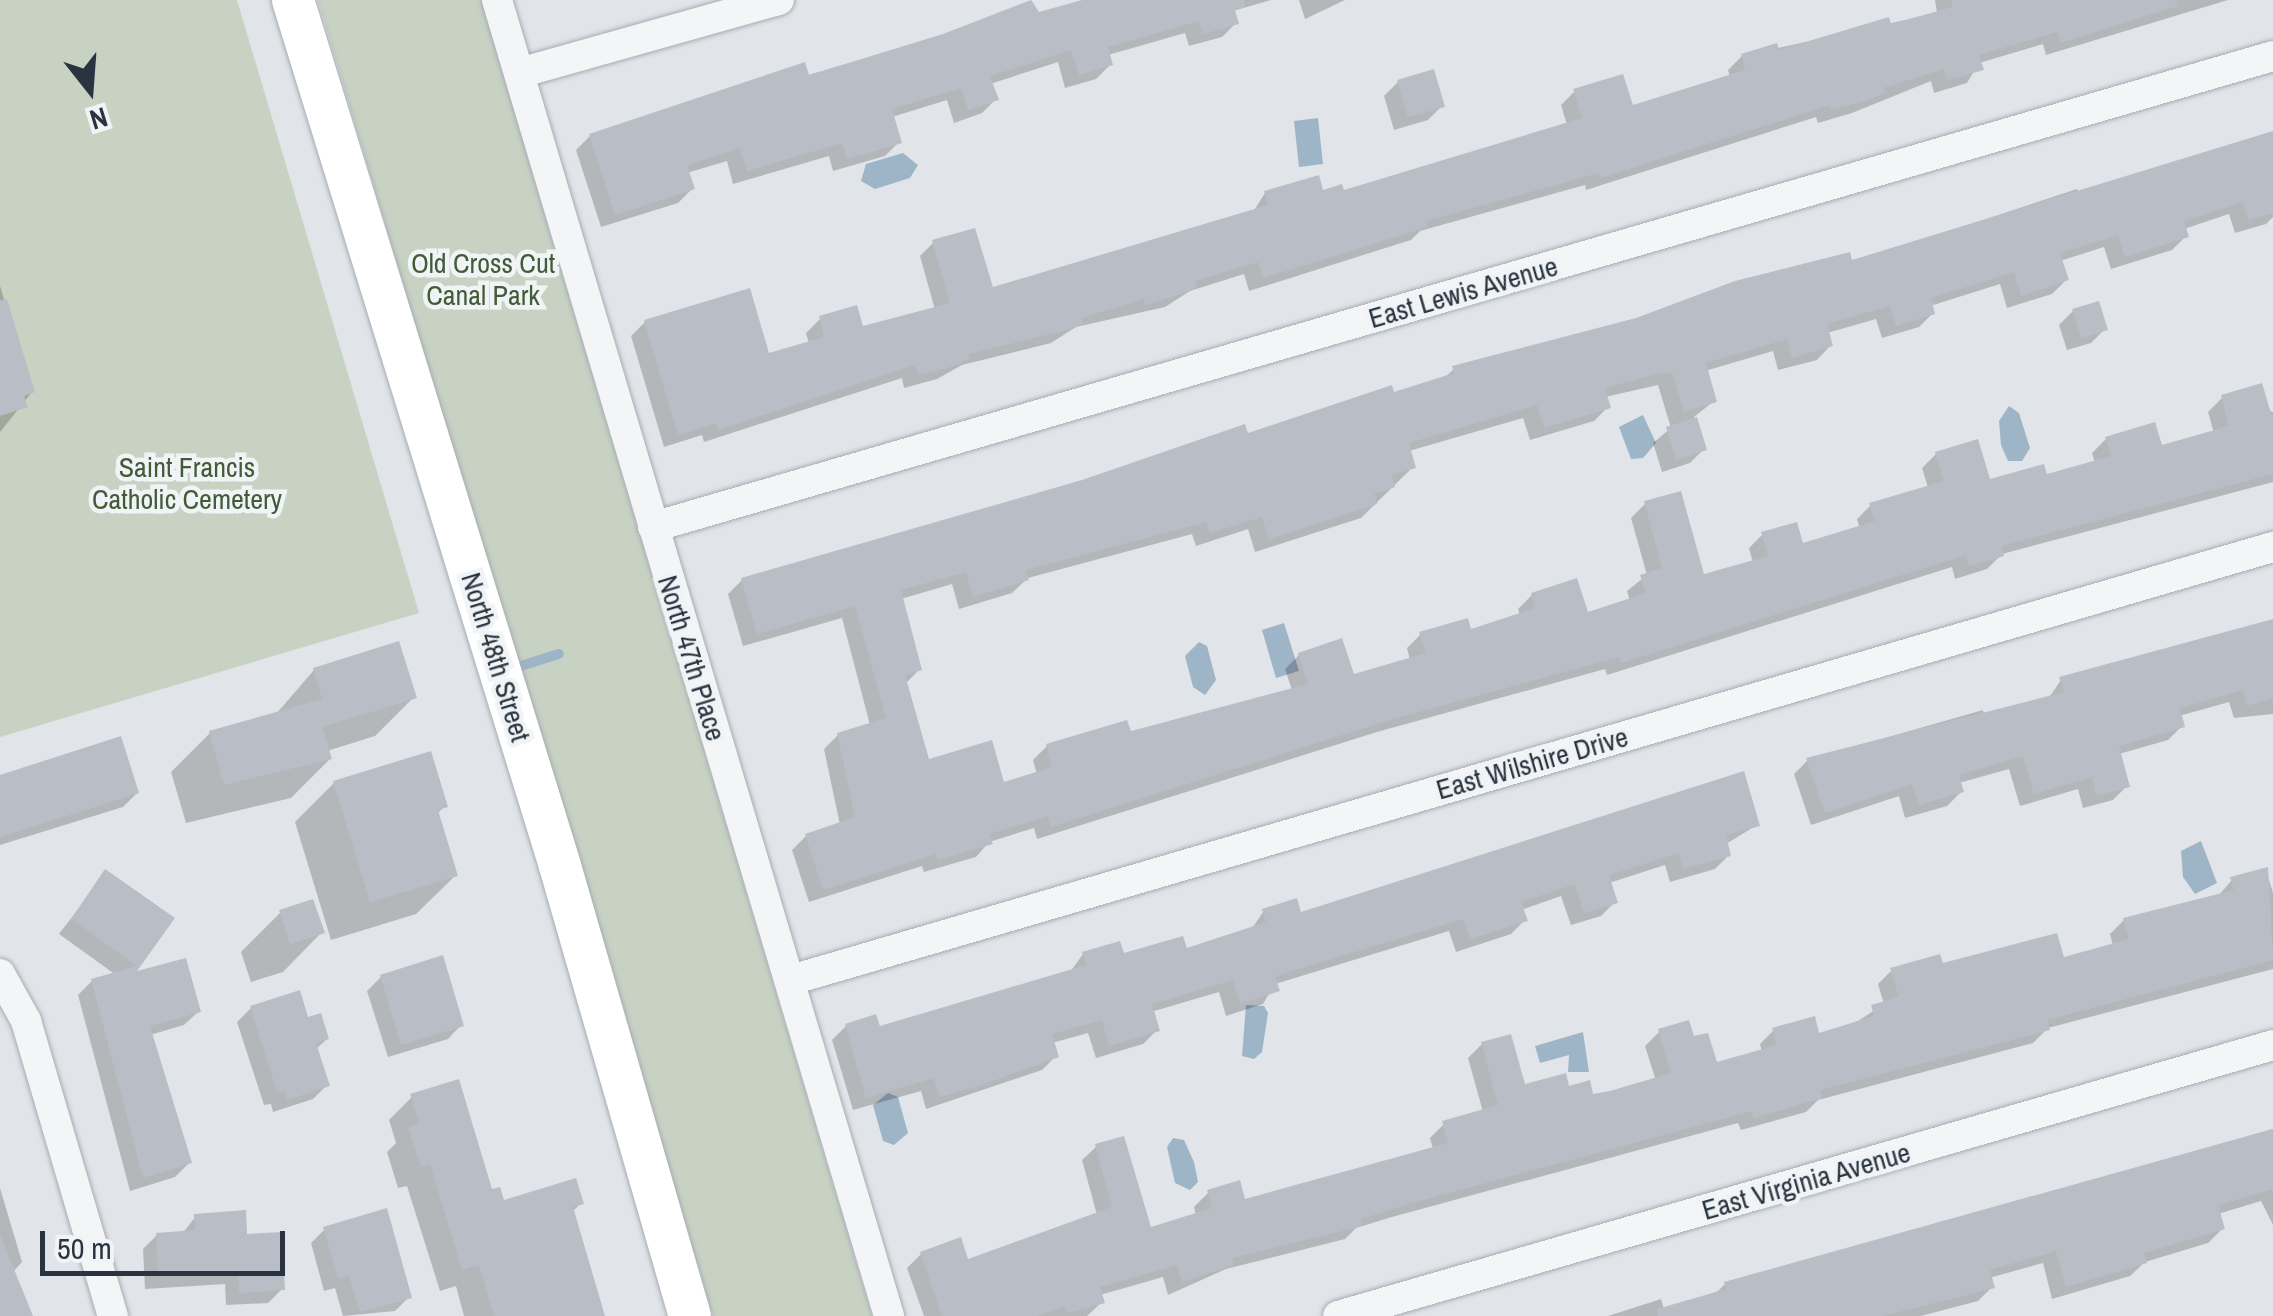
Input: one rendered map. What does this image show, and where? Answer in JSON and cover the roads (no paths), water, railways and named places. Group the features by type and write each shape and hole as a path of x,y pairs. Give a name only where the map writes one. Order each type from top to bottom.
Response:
{"street":[{"name":"North 48th Street","path":"292,0 560,866 690,1316"},
{"name":"North 47th Place","path":"497,0 889,1316"},
{"path":"519,74 779,0"},
{"name":"East Lewis Avenue","path":"653,527 2273,56"},
{"name":"East Wilshire Drive","path":"791,980 2273,547"},
{"path":"0,974 26,1021 113,1316"},
{"name":"East Virginia Avenue","path":"1338,1316 2273,1045"}],"water":[{"path":"1318,118 1323,164 1299,167 1294,121"},
{"path":"903,153 918,165 910,178 875,189 861,181 866,164"},
{"path":"2009,406 2019,413 2030,448 2022,461 2008,461 2001,445 1999,421"},
{"path":"1643,415 1656,443 1643,458 1631,459 1619,427"},
{"path":"1284,623 1299,671 1276,678 1262,630"},
{"path":"1199,642 1207,646 1216,680 1205,695 1193,687 1185,656"},
{"path":"2201,841 2217,883 2195,894 2183,877 2181,851"},
{"path":"1246,1005 1264,1006 1268,1013 1262,1052 1254,1059 1242,1056"},
{"path":"1583,1032 1589,1072 1568,1072 1569,1055 1540,1063 1535,1046"},
{"path":"888,1093 898,1097 908,1133 894,1145 883,1141 873,1105"},
{"path":"1173,1138 1184,1140 1194,1162 1198,1182 1190,1190 1175,1183 1167,1147"}],"waterway":[{"path":"511,669 559,654"}],"park label":[{"name":"Old Cross Cut Canal Park","path":"483,279"},
{"name":"Saint Francis Catholic Cemetery","path":"187,483"}]}
